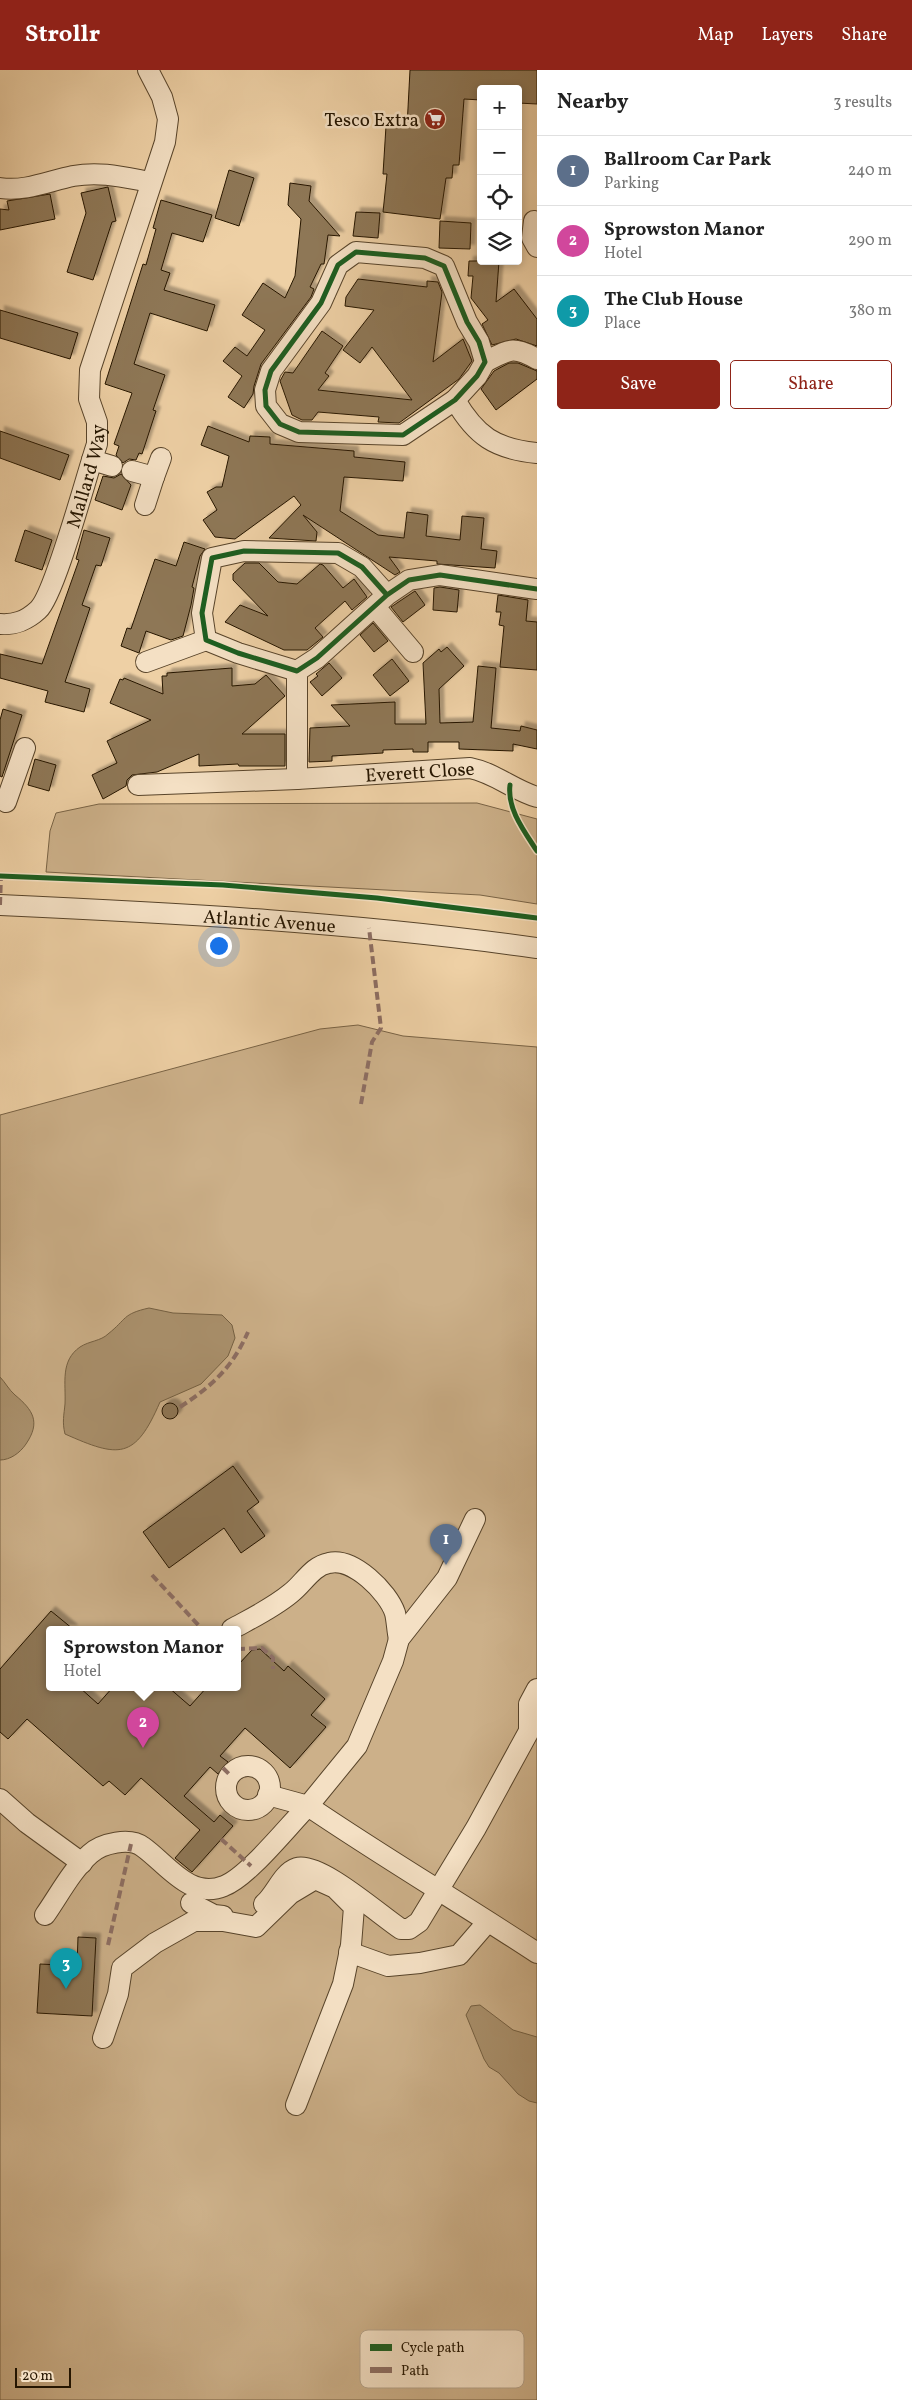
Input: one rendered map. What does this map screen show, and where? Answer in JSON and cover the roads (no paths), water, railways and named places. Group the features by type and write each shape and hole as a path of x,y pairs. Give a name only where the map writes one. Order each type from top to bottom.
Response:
{"street":[{"name":"Mallard Way","path":"0,624 15,625 39,610 54,580 97,444 97,422 89,399 90,370 164,142 168,119 162,97 148,70"},
{"path":"0,188 33,187 74,176 105,173 150,182"},
{"path":"534,221 532,238 537,247"},
{"path":"485,362 480,342 467,322 444,266 425,258 356,252 338,265 322,303 271,371 265,390 266,406 280,424 298,432 403,435 455,400 477,376 485,362 510,350 522,352 537,359"},
{"path":"455,400 469,423 496,444 520,452 537,453"},
{"path":"145,505 161,458"},
{"path":"92,460 112,466"},
{"path":"132,471 154,477"},
{"path":"206,640 202,613 212,558 244,550 338,553 362,567 413,652"},
{"path":"206,640 221,648 297,671 317,658 381,601 409,580 440,575 537,589"},
{"path":"146,662 164,657 206,640"},
{"path":"297,671 297,779"},
{"path":"6,802 7,771 25,748"},
{"name":"Everett Close","path":"138,785 297,779 470,768 486,771 520,792 537,797"},
{"name":"Atlantic Avenue","path":"0,905 207,915 435,934 537,948"},
{"path":"45,1915 82,1863 91,1853 106,1844 120,1842 142,1845 171,1872 190,1885 207,1889 222,1887 238,1880 308,1806 357,1746 393,1660 399,1640 447,1578 475,1519"},
{"path":"238,1626 268,1610 287,1596 312,1572 329,1562 348,1563 385,1593 395,1613 399,1640"},
{"path":"191,1903 214,1915 236,1918 251,1913 268,1900 284,1878 297,1868 311,1867 341,1884 401,1929 409,1929 419,1922 438,1891 476,1828 529,1731 528,1704 537,1689"},
{"path":"268,1795 308,1806 438,1891 463,1904 537,1954"},
{"path":"0,1799 27,1824 82,1863"},
{"path":"103,2038 118,1994 122,1968 155,1943 194,1921 256,1926 290,1894 315,1879 335,1888 354,1907 350,1952 343,1984 296,2105"},
{"path":"350,1952 388,1966 420,1963 459,1955 484,1926"}],"place":[{"name":"Tesco Extra","path":"435,119"},
{"name":"Ballroom Car Park","path":"446,1565"},
{"name":"Sprowston Manor","path":"143,1748"},
{"name":"The Club House","path":"66,1989"}]}
